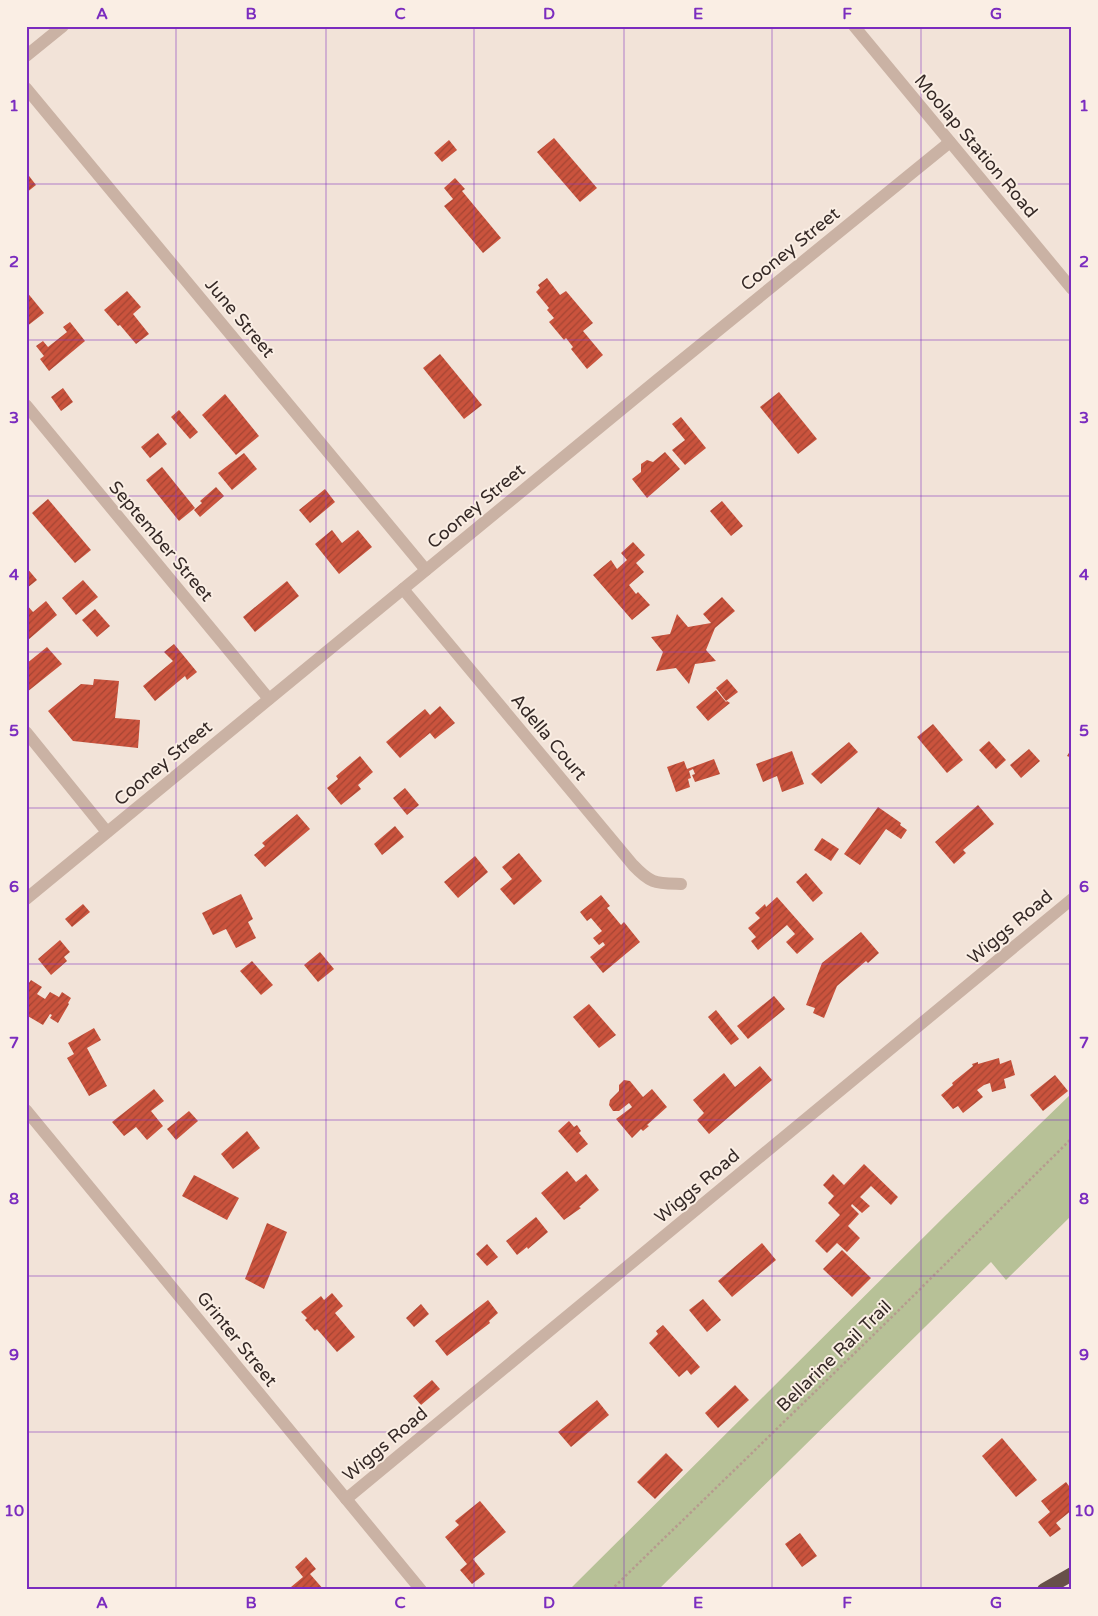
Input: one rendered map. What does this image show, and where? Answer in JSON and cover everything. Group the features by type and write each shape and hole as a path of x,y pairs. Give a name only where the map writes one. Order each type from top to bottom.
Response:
{"highway":[{"path":"1044,1590 1072,1574"}],"street":[{"path":"26,56 63,26"},
{"name":"Moolap Station Road","path":"854,26 1072,289"},
{"name":"June Street","path":"26,88 426,570"},
{"name":"Cooney Street","path":"26,899 656,380 950,142"},
{"name":"September Street","path":"26,405 269,699"},
{"name":"Adella Court","path":"403,589 646,879 660,884 681,884"},
{"path":"26,732 107,832"},
{"name":"Wiggs Road","path":"346,1500 1072,898"},
{"name":"Grinter Street","path":"26,1110 421,1590"}],"path":[{"name":"Bellarine Rail Trail","path":"611,1590 899,1310 1072,1138"}],"green space":[{"path":"1072,1093 1072,1215 1006,1280 991,1262 658,1590 569,1590 947,1214"}],"building":[{"path":"554,138 597,188 580,202 537,152"},
{"path":"449,140 457,150 442,162 434,153"},
{"path":"26,172 36,185 26,193"},
{"path":"455,178 465,189 462,191 501,238 483,253 444,206 453,199 444,188"},
{"path":"547,278 560,295 566,291 593,323 583,331 603,355 587,369 571,349 573,347 566,338 564,340 549,322 554,318 547,310 549,308 536,292 540,288 538,285"},
{"path":"26,291 44,313 26,327"},
{"path":"127,291 141,307 133,314 149,334 136,344 104,310"},
{"path":"70,322 85,341 49,371 40,359 44,356 36,346 43,341 48,347 67,332 63,327"},
{"path":"440,354 482,405 464,419 423,368"},
{"path":"63,388 73,402 61,411 51,397"},
{"path":"779,392 817,439 798,454 760,407"},
{"path":"225,394 259,436 236,455 202,415"},
{"path":"179,410 198,432 190,439 171,417"},
{"path":"681,417 706,448 685,465 672,450 685,440 672,424"},
{"path":"158,433 167,444 150,458 141,447"},
{"path":"665,452 680,469 647,498 632,479 641,472 641,464 647,460 653,462"},
{"path":"244,453 257,469 232,490 218,473"},
{"path":"162,467 195,508 179,521 146,480"},
{"path":"216,487 224,496 200,517 194,510 202,503 200,501"},
{"path":"325,489 335,502 310,523 299,510"},
{"path":"48,499 91,550 75,563 32,513"},
{"path":"722,501 743,526 731,536 710,511"},
{"path":"332,530 342,543 358,530 372,547 339,574 315,544"},
{"path":"633,542 645,555 636,563 644,572 629,585 636,594 638,592 650,605 632,620 593,575 611,560 617,569 627,560 621,553"},
{"path":"26,567 37,580 27,588 26,587"},
{"path":"83,580 98,597 76,615 62,598"},
{"path":"287,581 299,596 255,632 243,617"},
{"path":"722,597 735,611 715,628 706,650 716,661 695,664 689,684 676,668 656,671 663,652 651,637 670,634 677,614 688,627 711,623 703,614"},
{"path":"46,601 57,615 28,640 26,637 26,604 33,612"},
{"path":"95,609 110,626 97,637 82,620"},
{"path":"174,644 197,672 187,680 185,676 155,701 143,686 173,661 164,652"},
{"path":"47,647 62,664 27,692 26,664"},
{"path":"94,679 119,681 115,718 140,720 138,748 73,741 48,711 81,684 93,685"},
{"path":"727,679 738,692 726,701 716,688"},
{"path":"716,690 726,702 730,703 708,721 696,707"},
{"path":"440,706 455,723 435,739 430,733 400,758 386,742 425,709 430,715"},
{"path":"933,724 963,760 947,773 917,737"},
{"path":"989,741 1006,760 996,769 979,750"},
{"path":"849,742 858,752 821,784 811,774"},
{"path":"1072,748 1072,758 1067,756"},
{"path":"1029,749 1040,761 1021,778 1010,765"},
{"path":"792,751 804,784 782,792 777,776 763,782 756,764"},
{"path":"360,756 373,772 358,785 361,789 341,805 327,788 338,779 336,776"},
{"path":"714,759 720,774 695,782 692,775 695,774 693,769 689,771 691,778 688,779 690,787 676,792 667,767 684,761 687,769"},
{"path":"405,788 419,805 407,815 393,798"},
{"path":"978,805 994,824 963,850 966,853 954,864 935,842"},
{"path":"878,807 901,823 900,825 907,830 901,839 886,829 860,865 844,854"},
{"path":"297,814 310,829 265,867 254,855 265,846 262,843"},
{"path":"395,826 404,837 382,855 374,844"},
{"path":"822,838 839,849 831,861 814,850"},
{"path":"519,853 542,881 514,905 500,889 512,879 502,867"},
{"path":"475,856 488,872 458,898 444,882"},
{"path":"806,873 823,893 813,902 796,882"},
{"path":"241,894 253,919 248,922 256,938 236,948 226,929 213,935 202,913"},
{"path":"601,895 610,906 607,908 621,925 624,922 640,942 603,973 590,957 605,945 603,942 599,945 593,938 602,931 591,918 587,921 580,912"},
{"path":"777,897 814,939 797,954 786,942 795,934 787,925 758,950 751,941 756,937 748,928 760,918 755,913 765,904 766,907"},
{"path":"83,904 90,912 72,927 65,919"},
{"path":"861,932 879,953 868,963 866,961 837,986 824,1018 813,1013 815,1008 806,1005 822,963"},
{"path":"60,940 70,952 64,957 67,961 51,975 38,959"},
{"path":"320,952 334,969 318,982 304,965"},
{"path":"252,961 273,985 261,995 240,971"},
{"path":"31,980 42,987 37,994 45,999 50,992 59,997 62,992 71,998 58,1023 50,1018 52,1015 50,1014 43,1025 26,1015 26,987"},
{"path":"774,996 785,1009 748,1039 737,1026"},
{"path":"589,1004 616,1035 599,1048 573,1017"},
{"path":"716,1010 739,1039 731,1045 708,1017"},
{"path":"94,1028 101,1040 87,1048 107,1086 89,1096 67,1058 74,1054 68,1043"},
{"path":"999,1058 1000,1064 1011,1060 1015,1075 1004,1079 1006,1088 992,1092 990,1083 984,1085 977,1090 983,1097 963,1113 958,1106 953,1109 941,1095 953,1085 952,1083 973,1066 972,1064"},
{"path":"760,1066 772,1080 709,1134 697,1120 704,1113 693,1100 724,1073 735,1087"},
{"path":"1055,1075 1068,1091 1043,1111 1030,1095"},
{"path":"624,1080 630,1081 643,1097 652,1089 667,1107 647,1125 649,1126 643,1131 641,1129 632,1138 616,1119 632,1107 629,1103 619,1111 613,1111 609,1105 610,1100 619,1091 619,1085"},
{"path":"154,1089 164,1101 151,1111 163,1126 147,1140 136,1127 124,1136 112,1122"},
{"path":"189,1111 198,1121 176,1140 167,1129"},
{"path":"569,1121 574,1127 577,1125 581,1131 579,1133 588,1144 577,1153 558,1131"},
{"path":"247,1131 260,1148 233,1169 221,1154"},
{"path":"864,1164 898,1197 891,1205 871,1186 860,1197 870,1206 862,1213 852,1204 851,1206 859,1214 848,1226 860,1238 847,1252 837,1243 827,1253 815,1241 840,1215 828,1203 834,1196 823,1185 833,1174 844,1185"},
{"path":"567,1171 576,1182 586,1174 599,1190 579,1207 581,1208 564,1220 541,1193"},
{"path":"194,1175 239,1198 227,1220 182,1196"},
{"path":"536,1217 548,1232 528,1249 527,1247 517,1255 506,1241"},
{"path":"267,1223 287,1232 264,1289 245,1279"},
{"path":"762,1243 776,1260 732,1297 718,1281"},
{"path":"487,1244 498,1257 487,1266 476,1254"},
{"path":"842,1250 871,1278 852,1297 823,1269"},
{"path":"332,1293 343,1306 335,1313 355,1337 337,1352 317,1329 315,1331 305,1320 307,1318 301,1312 321,1296 324,1300"},
{"path":"703,1299 721,1320 707,1332 689,1310"},
{"path":"488,1300 498,1313 489,1321 490,1323 447,1356 435,1341"},
{"path":"421,1304 429,1314 414,1327 406,1318"},
{"path":"663,1325 700,1367 691,1375 687,1370 679,1377 649,1343 658,1334 656,1331"},
{"path":"432,1380 440,1389 421,1405 413,1396"},
{"path":"735,1385 749,1400 718,1428 705,1413"},
{"path":"597,1400 609,1415 571,1447 558,1432"},
{"path":"1002,1438 1037,1480 1016,1497 982,1456"},
{"path":"666,1453 683,1470 655,1499 637,1482"},
{"path":"1066,1482 1072,1490 1072,1510 1056,1523 1061,1529 1050,1537 1038,1522 1050,1512 1041,1501"},
{"path":"480,1501 506,1532 473,1559 485,1574 472,1584 460,1570 467,1564 445,1537 459,1525 455,1521"},
{"path":"800,1533 817,1556 802,1567 785,1544"},
{"path":"306,1557 316,1569 310,1574 324,1590 293,1590 291,1587 303,1577 295,1567"}]}
